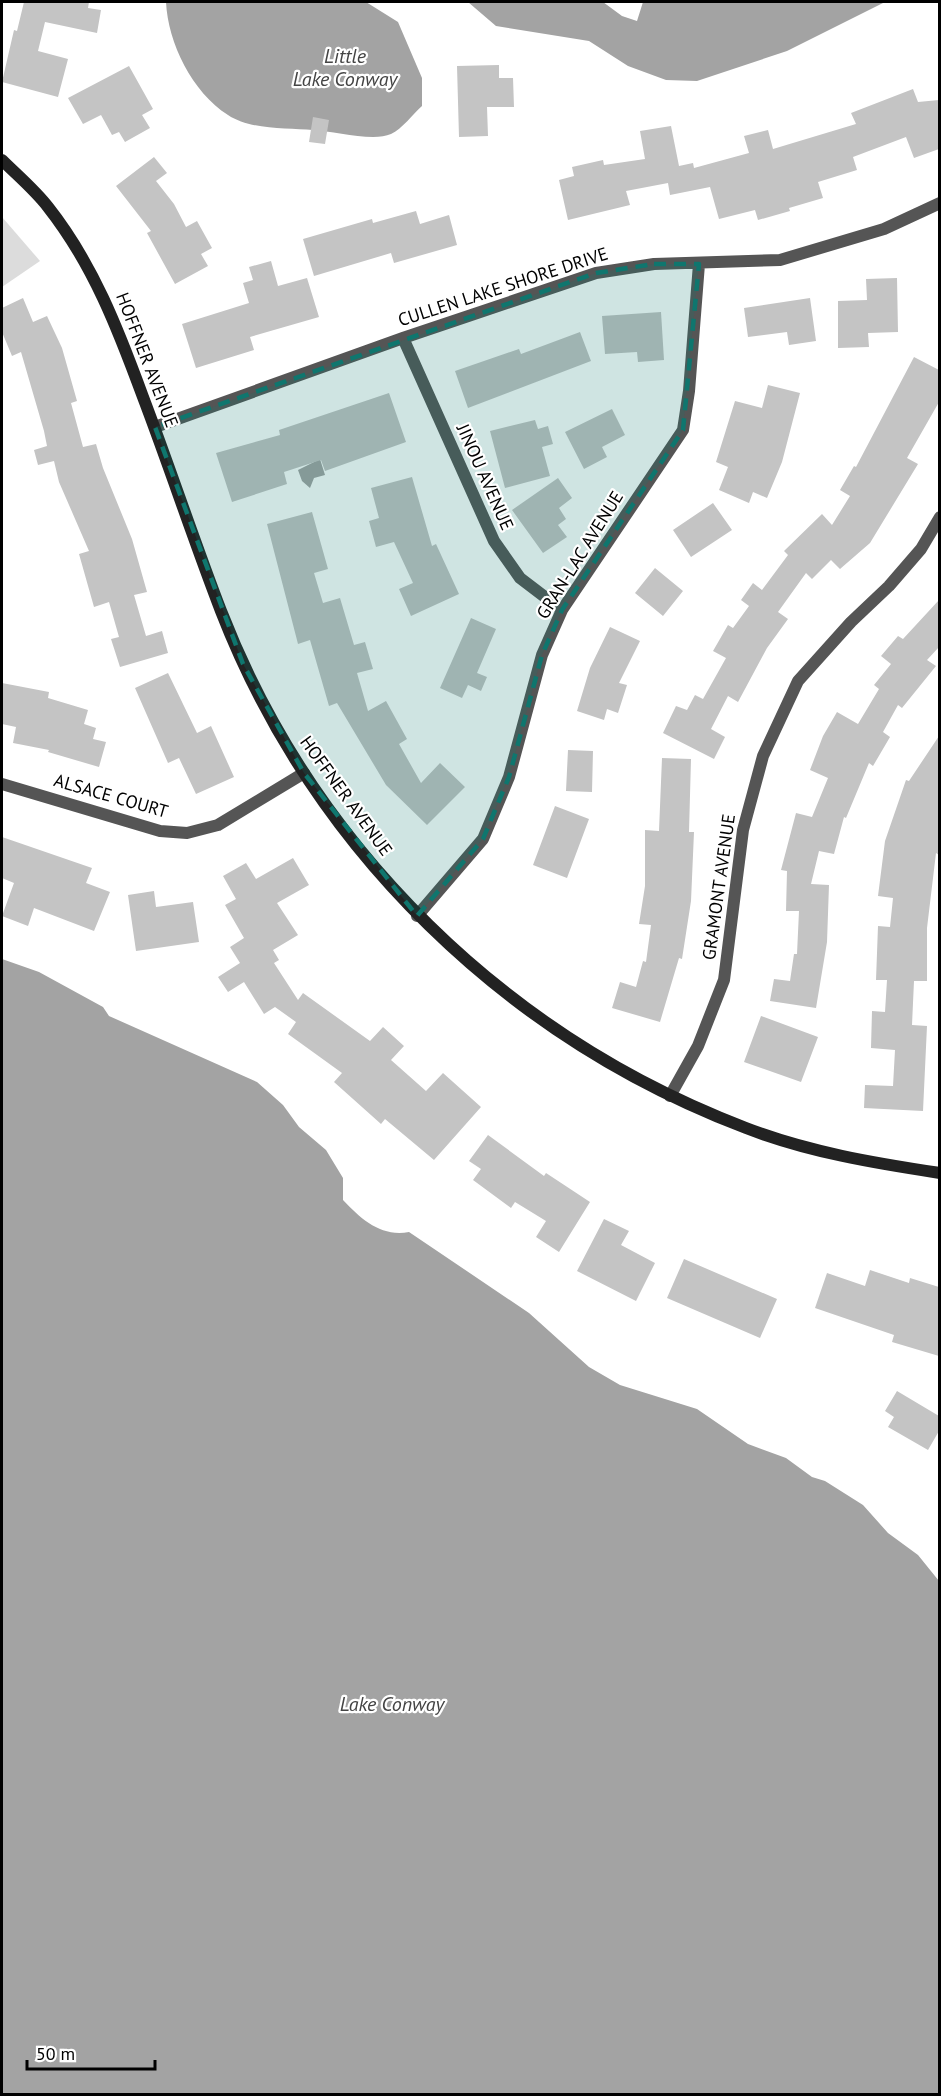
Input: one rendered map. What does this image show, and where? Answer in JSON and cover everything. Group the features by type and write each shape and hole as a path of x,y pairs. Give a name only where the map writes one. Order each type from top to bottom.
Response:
{"main road":[{"name":"HOFFNER AVENUE","path":"2,160 47,204 84,258 112,313 243,664 269,717 304,773 376,869 417,916 485,978 535,1017 612,1065 670,1096 749,1130 825,1152 939,1173"}],"street":[{"name":"CULLEN LAKE SHORE DRIVE","path":"154,427 403,338 596,273 654,264 780,260 884,229 939,203"},
{"name":"GRAN-LAC AVENUE","path":"417,916 483,839 508,777 542,655 562,610 683,430 689,391 699,264"},
{"name":"JINOU AVENUE","path":"403,338 494,541 520,578 562,610"},
{"name":"GRAMONT AVENUE","path":"670,1096 698,1046 724,980 743,830 763,756 798,681 851,622 889,586 921,549 939,518"},
{"name":"ALSACE COURT","path":"2,784 160,831 187,833 218,825 304,773"}],"highlighted area":[{"path":"654,264 699,264 683,430 562,610 542,655 509,777 483,839 417,916 304,773 243,664 155,427 596,273"}],"shaded area":[{"path":"2,217 40,261 2,287"}],"water":[{"name":"Little Lake Conway","path":"166,2 366,2 398,22 422,78 422,106 395,132 374,137 258,126 237,120 215,105 193,80 171,34"},
{"path":"468,2 603,2 622,16 637,21 643,2 885,2 787,51 697,81 666,80 628,66 589,41 496,26"},
{"path":"320,459 325,475 314,478 310,488 302,481 298,470"},
{"name":"Lake Conway","path":"2,959 39,972 103,1007 109,1016 257,1082 283,1105 299,1127 326,1150 343,1178 343,1200 365,1220 390,1232 409,1232 529,1313 589,1367 620,1385 697,1409 748,1444 786,1458 812,1477 825,1481 863,1505 888,1533 918,1555 939,1581 939,2094 2,2094"}],"building":[{"path":"24,2 89,2 88,8 101,10 97,33 45,22 38,51 68,59 58,97 2,82 14,30 17,31"},
{"path":"499,65 499,78 513,78 514,107 487,107 488,136 459,137 457,66"},
{"path":"129,66 153,109 142,115 150,128 125,142 119,132 112,135 101,115 83,124 68,98"},
{"path":"913,89 918,102 939,100 939,149 914,158 906,137 853,157 857,170 818,182 823,198 789,208 790,211 758,220 755,210 719,219 710,187 670,195 668,183 626,191 630,205 568,220 559,180 574,176 572,167 603,160 604,165 645,159 640,131 671,126 679,166 693,163 694,168 749,153 744,136 768,130 773,149 856,124 851,113"},
{"path":"313,117 329,120 325,144 309,142"},
{"path":"154,157 167,173 156,181 174,204 186,227 197,221 212,248 201,254 208,266 175,284 147,233 151,231 116,186"},
{"path":"416,211 420,224 449,215 457,245 394,263 391,253 314,276 303,239 372,219 373,223"},
{"path":"271,261 278,286 307,278 319,317 250,337 254,350 196,368 182,324 249,303 243,283 253,280 249,267"},
{"path":"897,278 898,332 868,333 869,347 838,348 838,301 867,300 866,279"},
{"path":"23,298 33,322 47,316 62,348 77,401 71,403 83,447 96,444 103,468 132,539 147,592 134,595 146,636 162,631 168,653 120,667 111,639 119,637 109,602 94,607 79,554 89,551 59,482 54,461 38,465 34,450 47,446 44,431 21,352 12,356 2,332 2,308"},
{"path":"810,298 816,341 789,345 787,332 748,337 744,308"},
{"path":"661,312 664,360 638,362 637,352 605,354 602,316"},
{"path":"580,332 591,361 468,408 455,371 519,349 521,354"},
{"path":"914,357 939,370 939,402 907,458 918,464 870,543 840,569 831,560 812,579 806,573 778,612 788,619 767,648 738,702 728,696 711,729 725,737 714,759 663,733 676,706 687,710 695,695 703,699 726,658 713,651 728,625 733,628 749,606 741,600 753,583 762,590 788,555 784,551 822,514 832,525 850,496 840,490 854,466 856,467"},
{"path":"768,385 800,393 782,462 767,498 753,492 749,503 719,490 728,467 716,462 735,401 762,408"},
{"path":"389,393 406,442 325,471 321,460 284,472 287,484 232,502 216,453 280,435 279,430"},
{"path":"612,409 625,435 602,447 607,457 584,469 565,432"},
{"path":"535,420 538,429 548,426 553,444 542,447 550,476 505,488 490,431"},
{"path":"412,477 432,546 436,544 459,594 411,616 399,589 413,583 394,542 376,547 369,521 379,518 371,488"},
{"path":"558,478 572,498 559,508 566,519 558,525 567,537 543,553 512,510"},
{"path":"713,503 732,530 691,557 673,530"},
{"path":"312,512 328,569 314,573 323,603 340,598 354,645 365,642 373,669 357,673 368,711 386,701 407,739 399,744 421,783 440,763 465,787 427,825 386,785 337,703 329,706 310,640 298,644 267,524"},
{"path":"655,568 683,591 663,616 635,593"},
{"path":"939,600 939,647 927,660 936,666 902,708 898,705 883,732 890,737 873,766 869,763 846,818 844,817 834,854 819,851 811,884 829,885 827,942 816,1008 770,1001 774,979 790,981 794,954 797,954 799,911 786,911 787,871 781,870 796,813 812,817 828,778 810,770 823,736 837,712 858,724 879,689 874,685 891,664 881,656 898,636 903,639"},
{"path":"471,618 496,629 477,673 487,677 481,691 468,685 462,698 440,688"},
{"path":"610,627 640,641 619,683 627,685 618,713 607,709 604,720 577,711 590,668"},
{"path":"168,673 197,733 211,726 234,777 196,794 179,758 168,763 135,688"},
{"path":"2,683 49,692 48,698 88,710 84,724 96,728 93,739 106,742 99,767 48,752 49,750 13,743 16,727 2,724"},
{"path":"939,736 939,855 936,853 927,928 927,981 914,981 912,1025 927,1026 923,1111 864,1108 865,1085 893,1086 895,1050 871,1048 872,1011 885,1012 887,980 876,980 878,926 890,927 893,898 878,896 885,841 906,780 909,781"},
{"path":"568,750 593,751 592,792 566,791"},
{"path":"662,758 691,759 689,832 694,832 691,901 682,959 679,958 660,1022 612,1008 620,982 636,987 643,961 646,962 651,925 639,924 645,886 645,830 659,831"},
{"path":"555,806 589,819 567,878 533,865"},
{"path":"2,837 92,868 86,883 110,892 94,931 34,908 28,926 2,916 14,883 2,878"},
{"path":"293,858 309,885 277,903 298,935 273,950 279,960 274,963 298,1000 303,993 370,1041 383,1027 404,1046 391,1060 426,1091 443,1073 481,1107 434,1160 385,1119 381,1124 334,1082 342,1073 288,1034 296,1022 275,1007 264,1014 244,982 228,992 218,977 240,963 230,947 244,938 225,905 236,899 223,876 246,863 256,879"},
{"path":"154,891 156,907 193,902 199,942 136,951 128,895"},
{"path":"761,1016 818,1037 801,1082 744,1062"},
{"path":"488,1135 544,1176 546,1173 590,1202 559,1252 536,1237 546,1221 515,1202 511,1208 473,1180 481,1169 469,1161"},
{"path":"604,1219 629,1231 621,1245 655,1263 636,1301 577,1271"},
{"path":"684,1259 777,1299 760,1338 667,1298"},
{"path":"870,1270 909,1283 910,1278 939,1287 939,1356 892,1342 894,1335 815,1308 827,1273 865,1286"},
{"path":"897,1391 939,1416 939,1431 928,1450 888,1427 894,1417 885,1411"}]}
